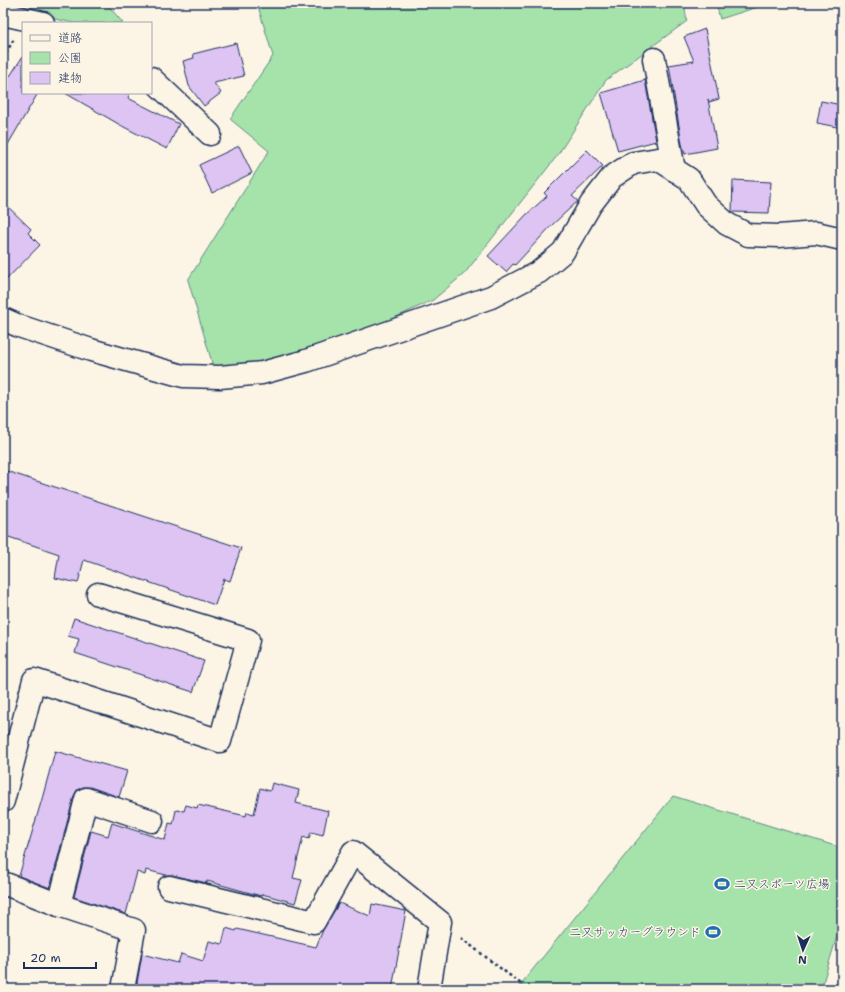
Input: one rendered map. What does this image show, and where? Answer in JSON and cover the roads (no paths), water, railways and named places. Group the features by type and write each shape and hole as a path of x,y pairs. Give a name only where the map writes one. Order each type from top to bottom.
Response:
{"street":[{"path":"3,14 39,22"},
{"path":"654,59 674,170"},
{"path":"152,79 210,134"},
{"path":"3,319 19,326 91,350 183,376 220,378 262,373 306,361 491,297 539,272 563,252 592,204 612,177 633,163 658,159 689,179 706,205 727,224 748,235 779,236 816,233 842,239"},
{"path":"3,801 34,680 220,741 248,640 98,594"},
{"path":"59,905 86,800 152,821"},
{"path":"169,887 314,922 353,852 440,922 430,989"},
{"path":"3,883 59,905 134,930 123,989"}],"place":[{"name":"二又スポーツ広場","path":"722,884"},
{"name":"二又サッカーグラウンド","path":"713,932"}]}
